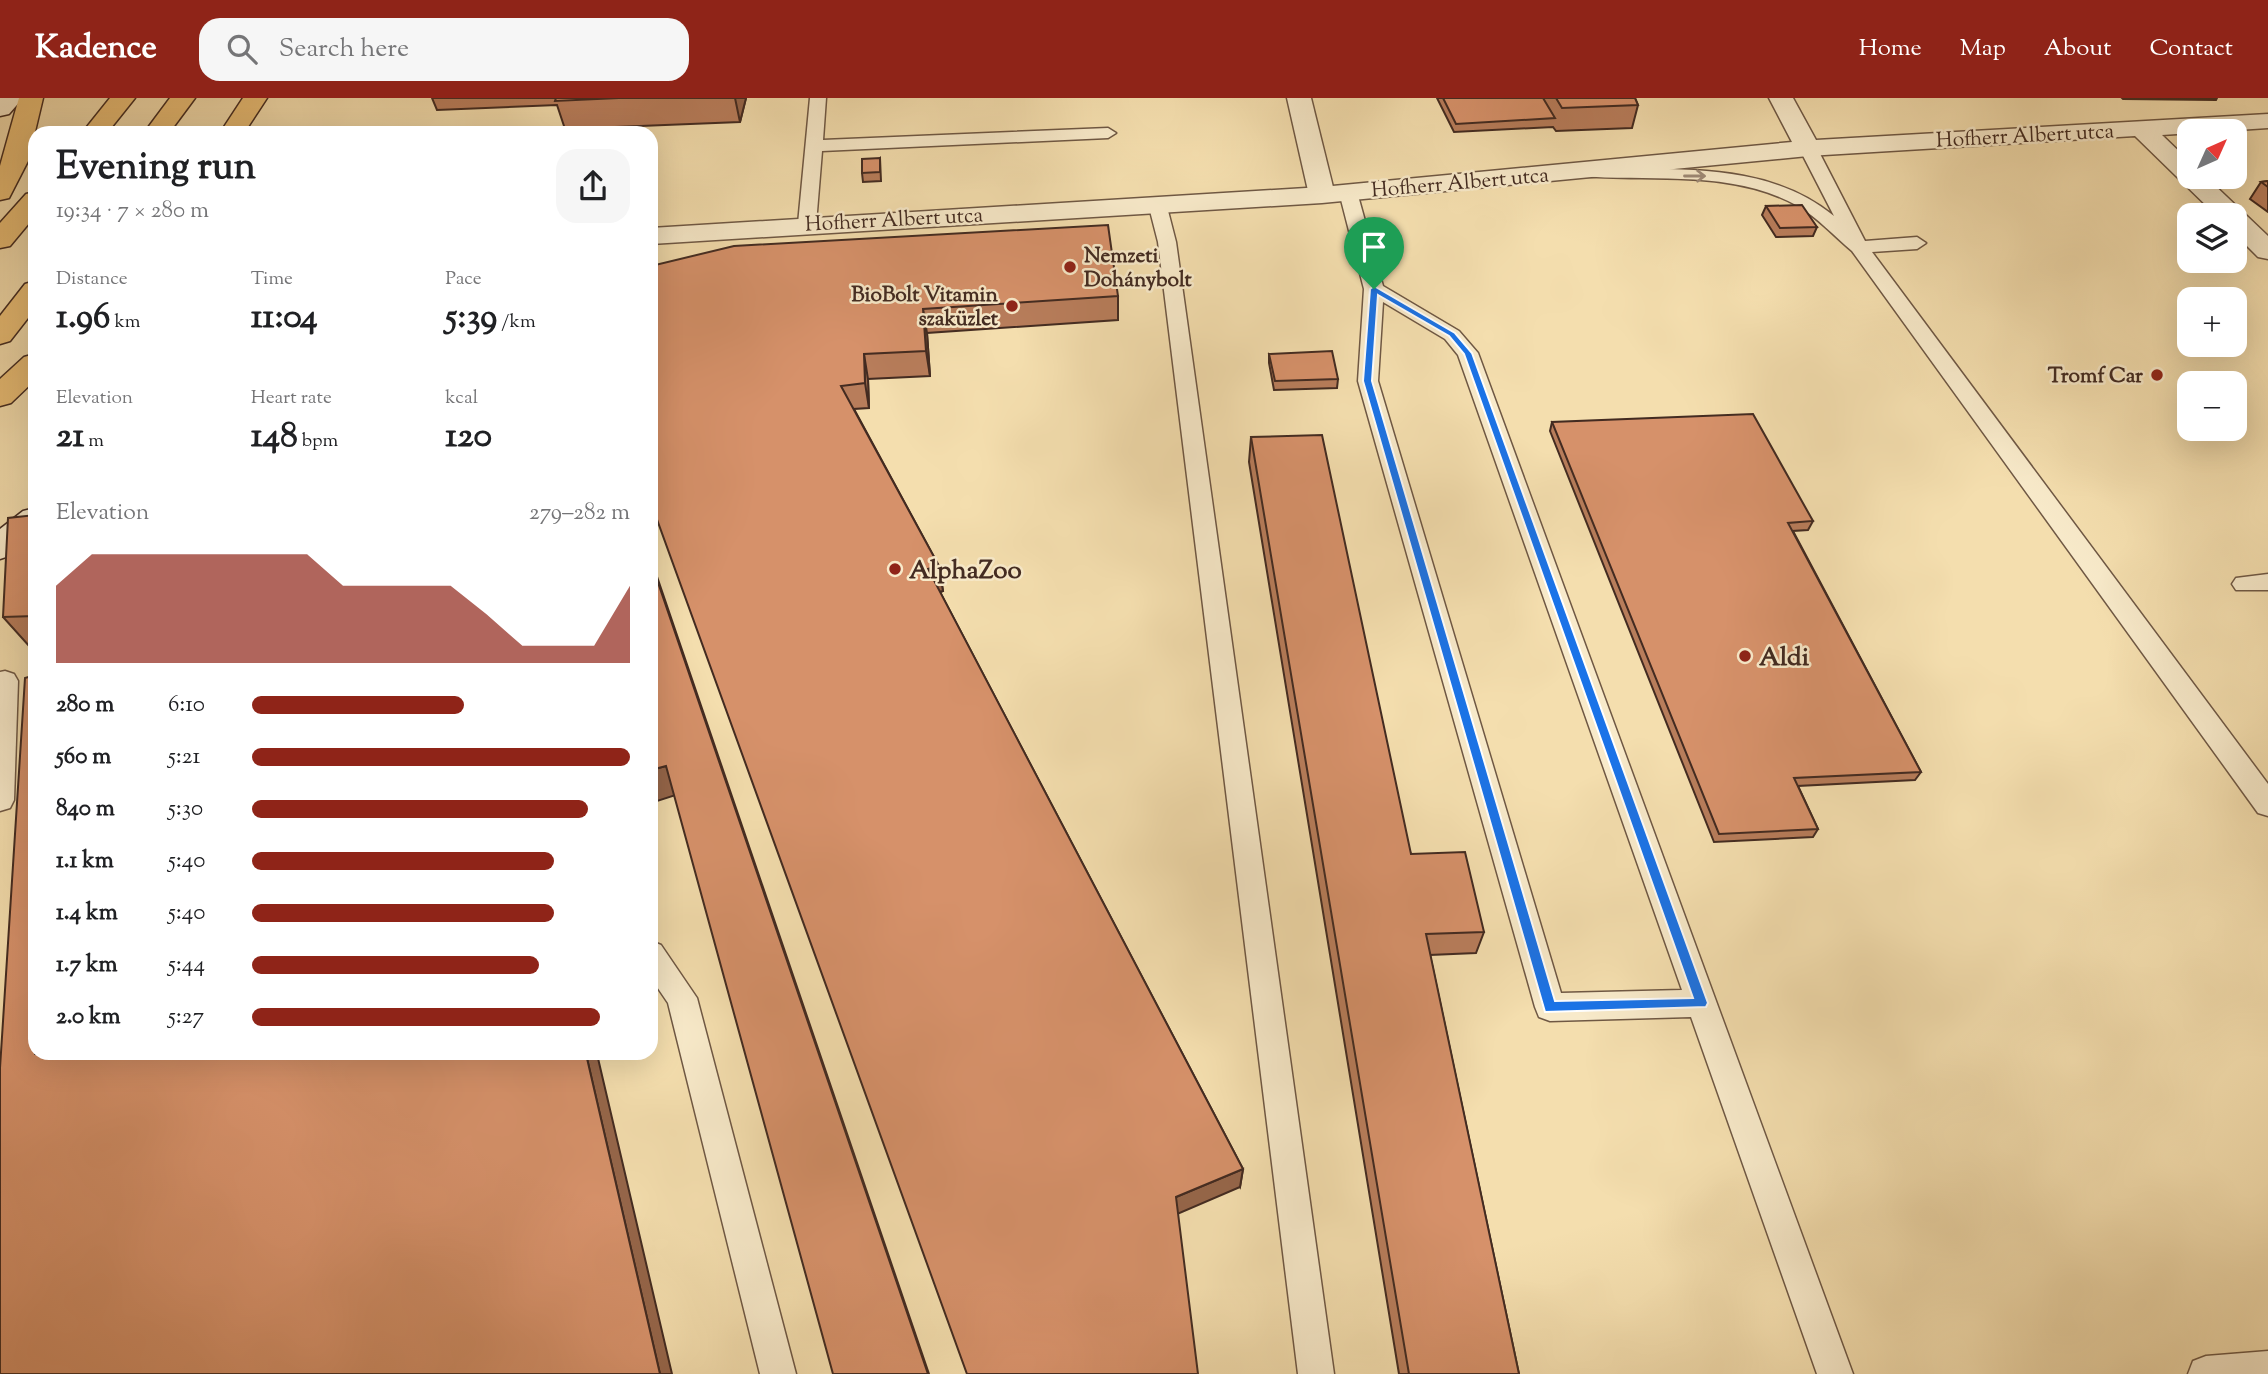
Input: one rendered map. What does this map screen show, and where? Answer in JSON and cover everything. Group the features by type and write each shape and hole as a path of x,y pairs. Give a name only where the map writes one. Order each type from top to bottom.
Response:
{"main road":[{"path":"0,192 15,161 31,98"},
{"path":"100,126 123,98"},
{"path":"161,126 183,98"},
{"path":"236,126 254,98"},
{"path":"0,240 28,208"},
{"path":"0,335 28,299"},
{"path":"0,396 28,370"}],"street":[{"path":"0,109 10,98"},
{"path":"1299,98 1335,193"},
{"path":"1781,98 1808,148"},
{"name":"Hofherr Albert utca","path":"658,235 807,224 1335,193 1808,148 2268,121"},
{"path":"2141,128 2177,163"},
{"path":"2204,189 2218,203"},
{"path":"2247,231 2268,251"},
{"path":"0,547 28,525"}],"lane":[{"path":"807,224 818,98"},
{"path":"814,146 1108,133"},
{"path":"1808,148 1859,247 2268,805"},
{"path":"1578,171 1622,176 1716,175 1753,182 1805,203 1859,247 1917,243"},
{"path":"1335,193 1374,289 1368,381 1550,1007 1702,1003"},
{"path":"1157,203 1167,242 1316,1374"},
{"path":"1374,289 1452,335 1468,353 1835,1374"},
{"path":"0,800 10,681"},
{"path":"658,964 682,998 778,1374"},
{"path":"2206,1374 2268,1369"}],"building":[{"path":"556,98 619,98 555,101"},
{"path":"1443,98 1543,98 1555,118 1456,124"},
{"path":"1556,98 1635,98 1638,105 1562,108"},
{"path":"880,158 880,172 862,173 862,159"},
{"path":"1802,205 1817,227 1780,228 1766,206"},
{"path":"1108,225 1118,296 923,309 926,351 864,354 865,383 841,386 939,566 928,569 1243,1169 1176,1197 1198,1374 967,1374 658,522 658,264 734,246"},
{"path":"1332,351 1338,379 1275,381 1269,354"},
{"name":"Aldi","path":"1753,414 1813,521 1788,523 1921,772 1794,778 1818,829 1719,834 1552,422"},
{"path":"1322,435 1411,854 1465,852 1484,932 1426,934 1519,1374 1409,1374 1251,437"},
{"path":"28,516 28,616 3,617 8,518"},
{"path":"658,583 928,1374 833,1374 666,766 658,768"},
{"path":"28,677 28,1060 587,1060 660,1374 0,1374 0,1068 25,678"}],"place":[{"name":"Nemzeti Dohánybolt","path":"1070,267"},
{"name":"BioBolt Vitamin szaküzlet","path":"1012,306"},
{"name":"Tromf Car","path":"2157,375"},
{"name":"AlphaZoo","path":"895,569"},
{"name":"Aldi","path":"1745,656"}],"route":[{"path":"1374,289 1452,335 1468,353 1702,1003 1550,1007 1368,381 1374,289"}]}
